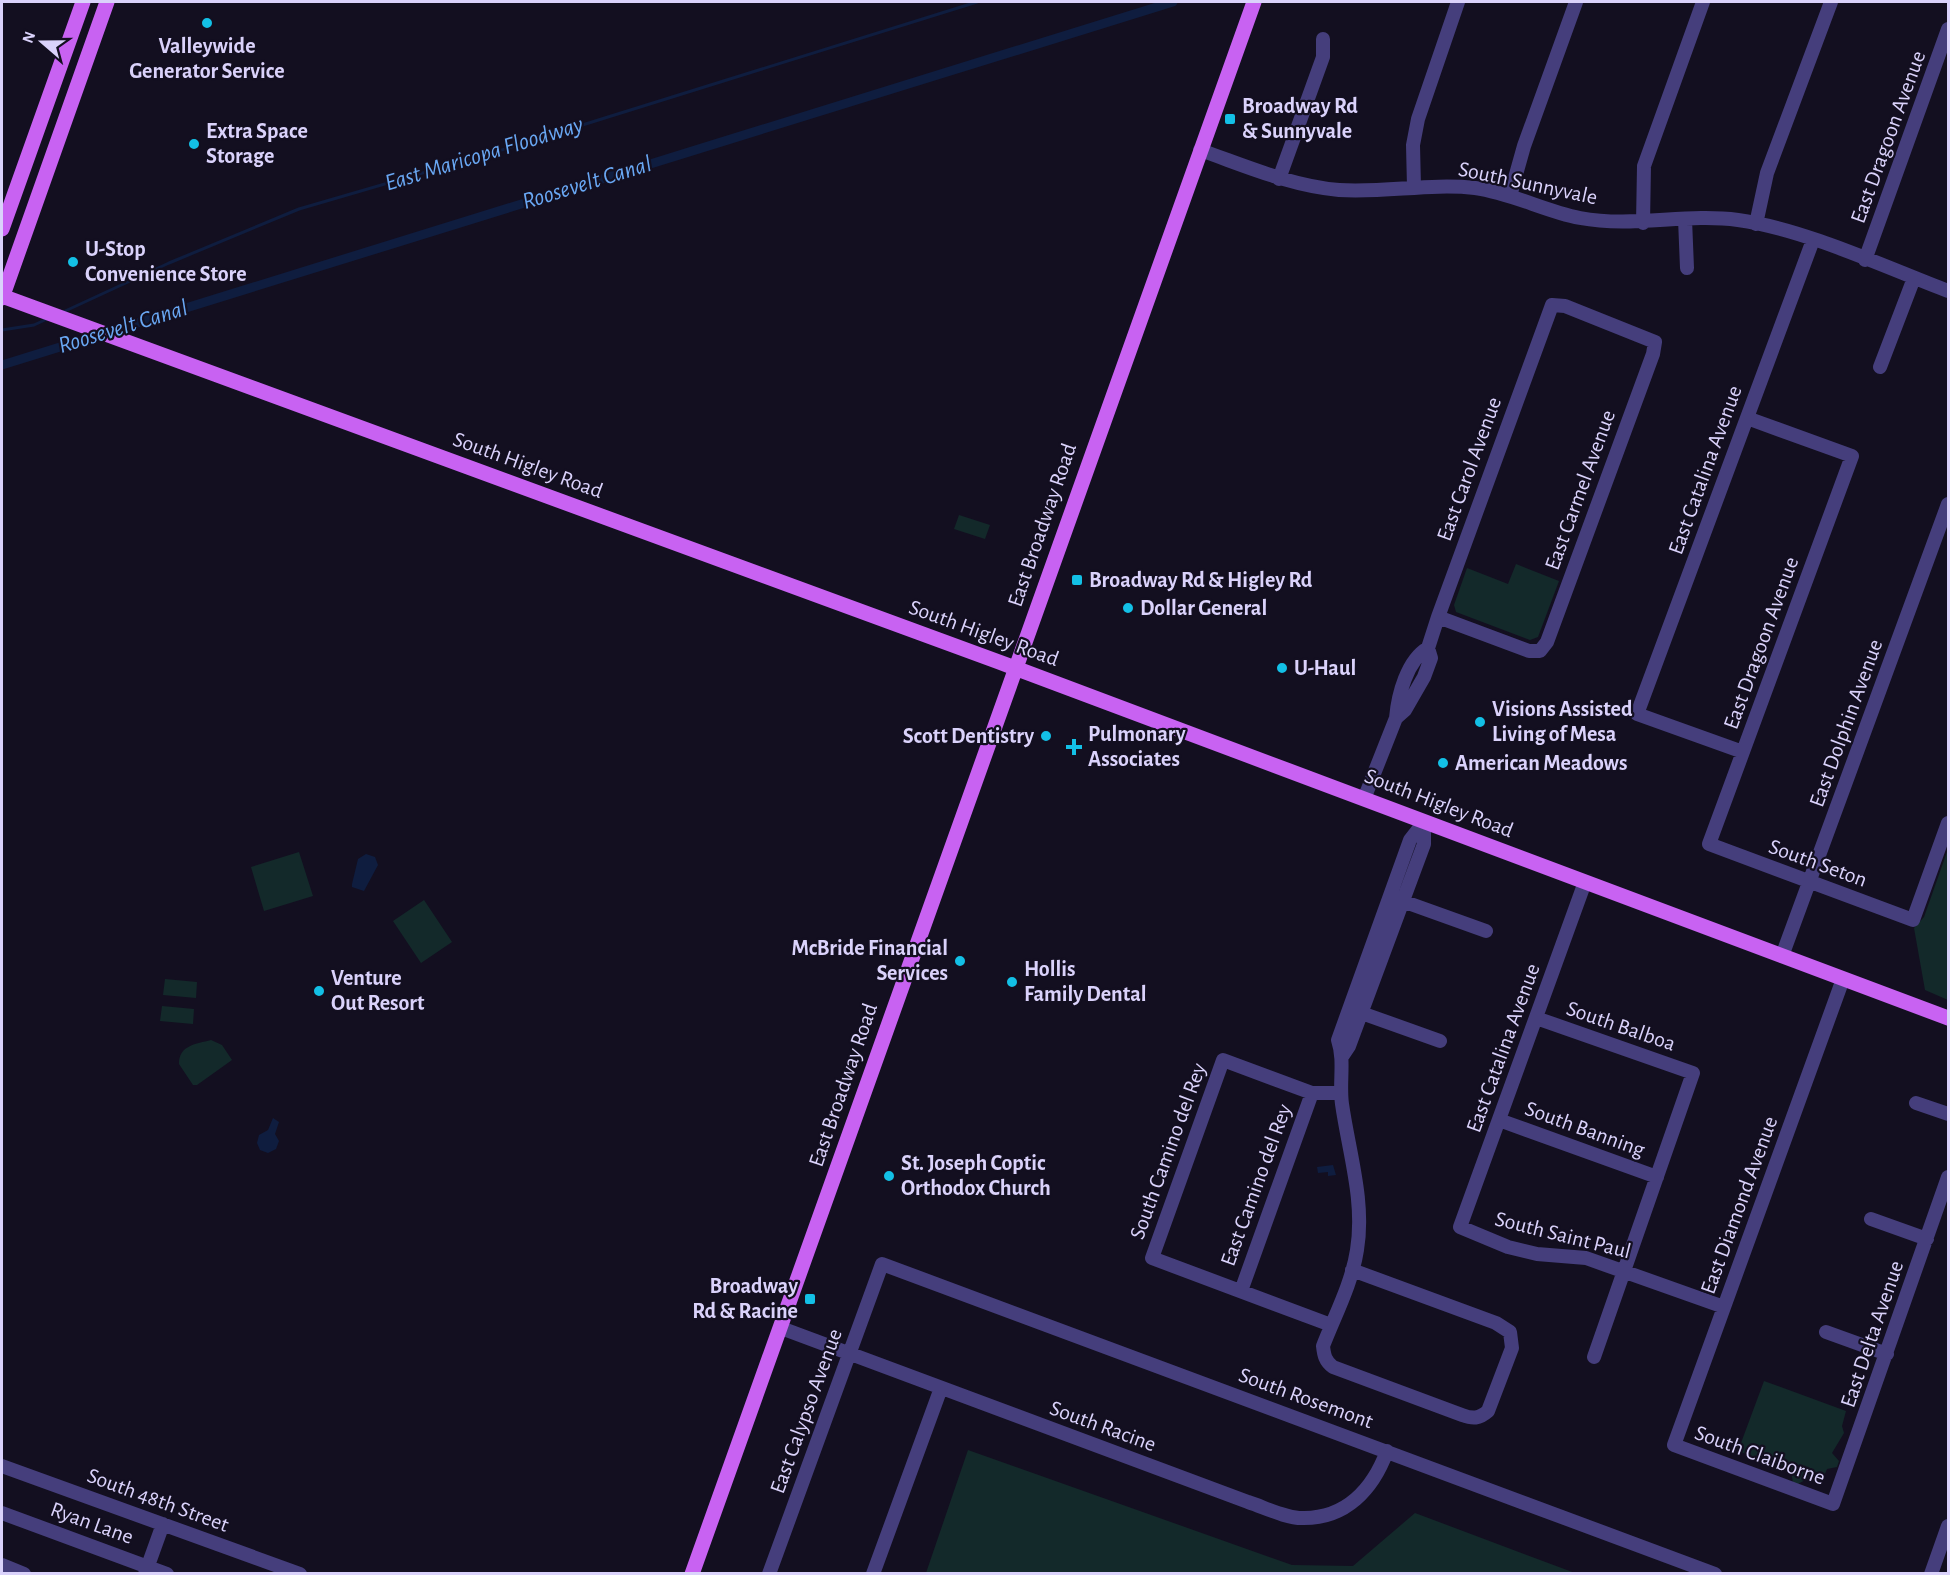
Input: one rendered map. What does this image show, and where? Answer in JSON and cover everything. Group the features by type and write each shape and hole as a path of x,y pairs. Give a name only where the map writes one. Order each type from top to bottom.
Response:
{"main road":[{"path":"2,229 83,2"},
{"path":"2,297 107,2"},
{"name":"East Broadway Road","path":"692,1574 1254,2"},
{"name":"South Higley Road","path":"2,297 1015,668 1948,1018"}],"street":[{"path":"1414,187 1413,145 1418,119 1458,2"},
{"path":"1510,196 1524,146 1576,2"},
{"path":"1642,223 1644,166 1703,2"},
{"path":"1756,224 1767,173 1831,2"},
{"name":"East Dragoon Avenue","path":"1865,260 1948,29"},
{"path":"1279,179 1323,57 1323,39"},
{"name":"South Sunnyvale","path":"1200,150 1279,179 1338,190 1453,186 1510,196 1579,218 1642,223 1721,218 1756,224 1813,240 1948,291"},
{"path":"1685,219 1687,268"},
{"name":"East Catalina Avenue","path":"1743,752 1637,714 1813,240"},
{"path":"1880,367 1914,278"},
{"name":"East Carol Avenue","path":"1364,799 1395,718 1406,711 1424,678 1431,658 1428,648 1438,617 1552,305 1565,306 1655,342"},
{"name":"East Carmel Avenue","path":"1438,617 1529,651 1540,651 1547,642 1649,365 1655,342"},
{"name":"East Dragoon Avenue","path":"1709,844 1852,456 1747,418"},
{"name":"East Dolphin Avenue","path":"1782,956 1948,504"},
{"path":"1352,1270 1505,1327 1510,1332 1512,1347 1488,1411 1481,1417 1472,1419 1333,1367 1327,1363 1323,1346 1352,1270 1359,1219 1356,1181 1341,1094 1343,1055 1338,1040 1355,1010 1396,898 1410,840 1424,822"},
{"name":"South Seton","path":"1709,844 1913,920 1948,823"},
{"name":"East Catalina Avenue","path":"1460,1227 1585,882"},
{"path":"1396,898 1486,931"},
{"name":"East Diamond Avenue","path":"1674,1445 1843,979"},
{"path":"1355,1010 1440,1041"},
{"name":"South Balboa","path":"1536,1018 1693,1073 1657,1178"},
{"name":"South Camino del Rey","path":"1331,1325 1152,1258 1223,1060 1312,1093 1341,1094"},
{"name":"East Camino del Rey","path":"1241,1291 1312,1093"},
{"path":"1916,1103 1948,1114"},
{"name":"South Banning","path":"1499,1120 1657,1178"},
{"name":"East Delta Avenue","path":"1833,1504 1948,1177"},
{"path":"1594,1358 1657,1178"},
{"path":"1871,1219 1927,1239"},
{"name":"South Saint Paul","path":"1460,1227 1508,1247 1537,1254 1586,1258 1724,1307"},
{"name":"East Calypso Avenue","path":"769,1574 882,1264"},
{"name":"South Rosemont","path":"882,1264 1715,1574"},
{"name":"South Racine","path":"781,1328 1248,1502 1300,1518 1322,1516 1342,1510 1360,1497 1378,1475 1387,1451"},
{"path":"1826,1332 1887,1354"},
{"path":"873,1574 941,1388"},
{"name":"South Claiborne","path":"1674,1445 1833,1504"},
{"name":"South 48th Street","path":"2,1466 300,1574"},
{"name":"Ryan Lane","path":"2,1513 146,1570 167,1574"},
{"path":"146,1570 163,1524"},
{"path":"1931,1574 1948,1526"},
{"path":"2,1565 24,1574"}],"green space":[{"path":"959,515 990,525 985,539 954,529"},
{"path":"1516,564 1559,581 1538,637 1530,640 1456,612 1454,605 1467,568 1508,584"},
{"path":"1948,849 1948,1000 1925,990 1914,928 1924,917"},
{"path":"299,852 313,896 264,911 251,867"},
{"path":"424,900 452,942 421,963 393,921"},
{"path":"165,979 197,982 196,998 163,995"},
{"path":"162,1006 194,1009 193,1024 160,1021"},
{"path":"211,1040 222,1045 232,1060 197,1085 193,1085 179,1064 182,1053 189,1046"},
{"path":"1764,1381 1846,1411 1842,1426 1844,1433 1832,1453 1839,1461 1837,1467 1827,1469 1822,1481 1807,1479 1798,1484 1793,1483 1791,1471 1738,1451"},
{"path":"968,1450 1292,1565 1353,1566 1415,1513 1575,1573 926,1573"}],"water":[{"path":"366,854 375,857 378,865 364,891 352,887 352,884 358,859"},
{"path":"273,1118 279,1122 275,1134 279,1141 276,1149 268,1153 260,1150 257,1143 259,1135 268,1130"},
{"path":"1333,1165 1336,1175 1328,1176 1328,1172 1318,1173 1317,1167"}],"waterway":[{"name":"East Maricopa Floodway","path":"63,312 169,263 299,209 515,146 977,2"},
{"name":"Roosevelt Canal","path":"2,365 1173,2"},
{"name":"East Maricopa Floodway","path":"2,330 34,325 49,318"}],"place":[{"name":"Valleywide Generator Service","path":"207,23"},
{"name":"Broadway Rd & Sunnyvale","path":"1230,119"},
{"name":"Extra Space Storage","path":"194,144"},
{"name":"U-Stop Convenience Store","path":"73,262"},
{"name":"Broadway Rd & Higley Rd","path":"1077,580"},
{"name":"Dollar General","path":"1128,608"},
{"name":"U-Haul","path":"1282,668"},
{"name":"Visions Assisted Living of Mesa","path":"1480,722"},
{"name":"Scott Dentistry","path":"1046,736"},
{"name":"Pulmonary Associates","path":"1074,747"},
{"name":"American Meadows","path":"1443,763"},
{"name":"McBride Financial Services","path":"960,961"},
{"name":"Hollis Family Dental","path":"1012,982"},
{"name":"Venture Out Resort","path":"319,991"},
{"name":"St. Joseph Coptic Orthodox Church","path":"889,1176"},
{"name":"Broadway Rd & Racine","path":"810,1299"}]}
